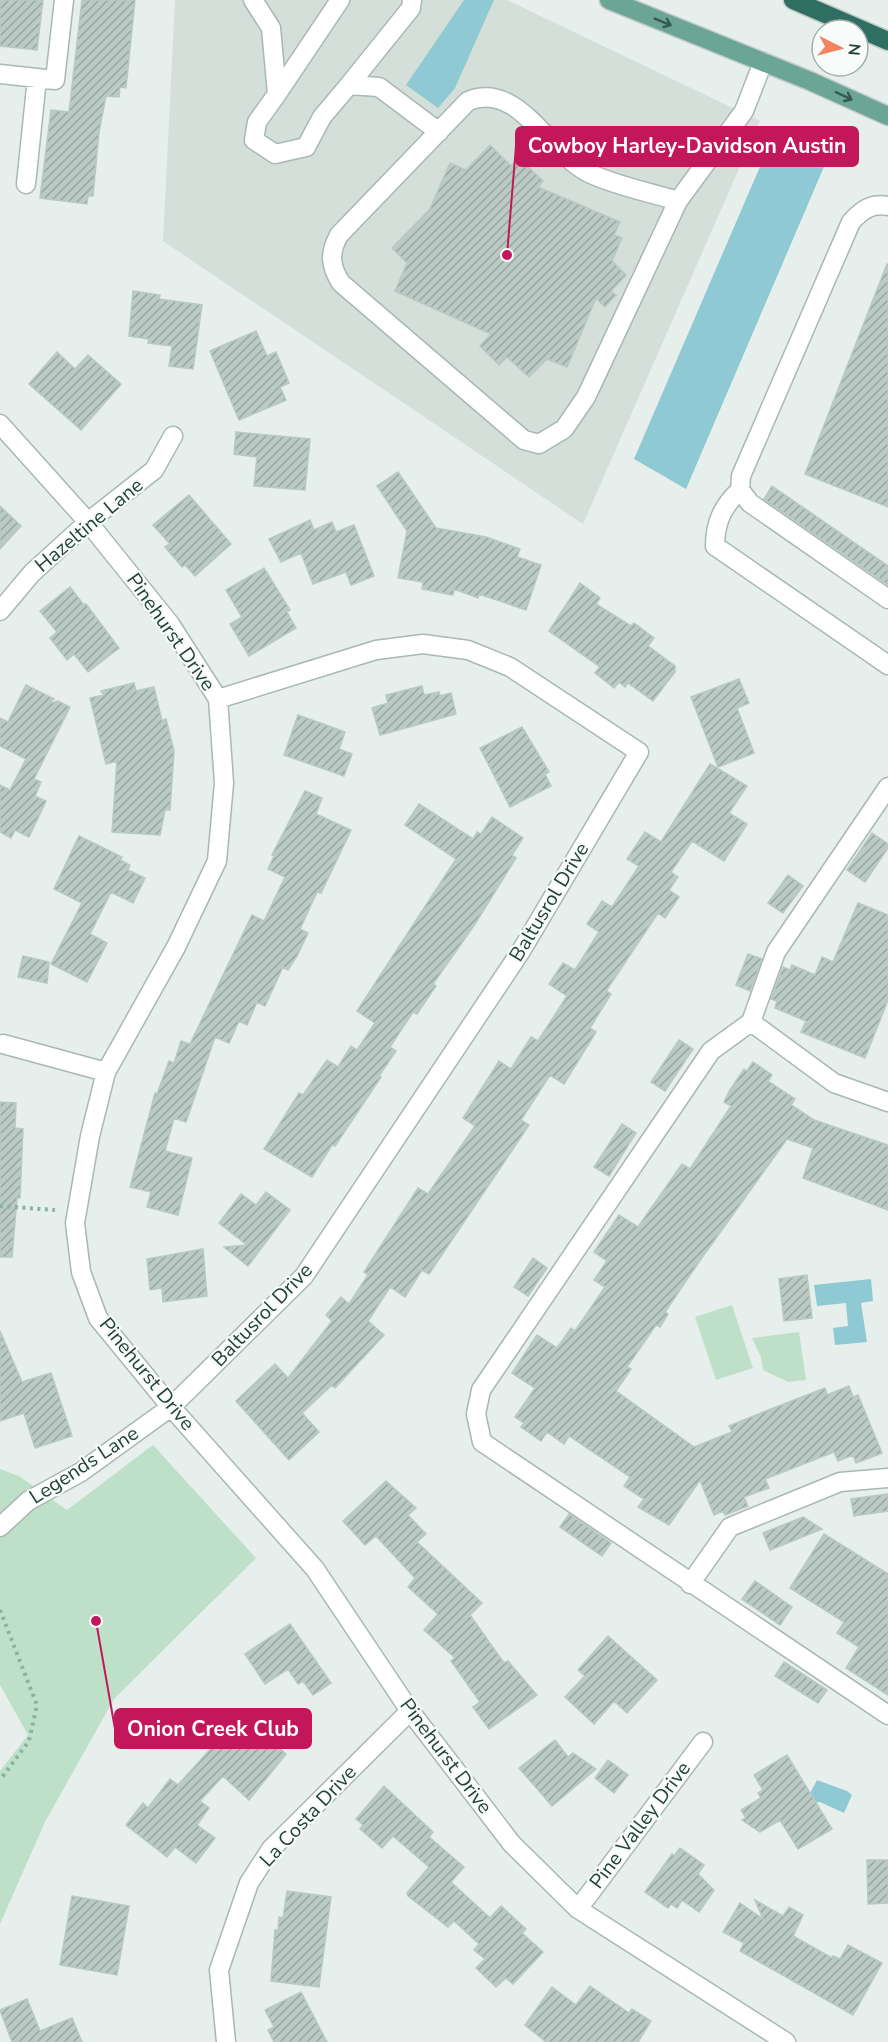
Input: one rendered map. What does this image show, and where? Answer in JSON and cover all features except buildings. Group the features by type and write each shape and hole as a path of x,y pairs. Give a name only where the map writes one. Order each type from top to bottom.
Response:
{"highway":[{"path":"793,0 888,41"}],"main road":[{"path":"609,0 763,62 888,117"}],"street":[{"path":"0,74 55,80 64,0"},
{"path":"253,0 272,28 277,94"},
{"path":"340,0 257,122 254,140 275,154 306,147 322,117 411,8 412,0"},
{"path":"678,201 587,172 506,101 482,96 468,101 339,235 331,257 333,271 341,283 524,440 539,444 551,439 575,416 586,397 678,201 744,111 763,62"},
{"path":"26,184 37,78"},
{"path":"349,85 379,87 439,132"},
{"path":"888,206 872,206 861,211 851,222 741,476 740,490 750,503 888,599"},
{"name":"Pinehurst Drive","path":"0,424 88,522 170,624 218,699 224,783 217,861 176,947 106,1072 90,1136 75,1224 81,1272 98,1318 171,1407 315,1569 410,1711 512,1844 578,1909 786,2042"},
{"name":"Hazeltine Lane","path":"0,611 32,573 88,522 154,471 173,436"},
{"path":"740,490 725,504 717,524 715,546 888,665"},
{"name":"Baltusrol Drive","path":"171,1407 304,1276 521,951 639,752 510,667 468,650 434,645 423,644 376,650 218,699"},
{"path":"888,787 776,952 751,1022 711,1051 481,1390 476,1414 482,1442 888,1715"},
{"path":"751,1022 834,1083 888,1102"},
{"path":"3,1044 106,1072"},
{"name":"Legends Lane","path":"0,1527 28,1501 81,1472 171,1407"},
{"path":"690,1584 730,1527 840,1482 888,1478"},
{"name":"La Costa Drive","path":"226,2042 219,1970 249,1883 271,1849 410,1711"},
{"name":"Pine Valley Drive","path":"578,1909 702,1742"}],"path":[{"path":"0,1206 55,1209"},
{"path":"0,1610 37,1705 29,1741 0,1780"}],"shaded area":[{"path":"175,0 507,0 760,121 583,524 163,241"}],"green space":[{"path":"732,1305 753,1368 716,1380 695,1317"},
{"path":"799,1332 806,1380 788,1382 763,1370 761,1357 752,1338"},
{"path":"153,1445 256,1558 114,1699 45,1822 0,1924 0,1771 28,1735 0,1685 0,1469 19,1476 67,1510"}],"water":[{"path":"464,0 494,0 455,88 438,108 406,85"},
{"path":"775,132 829,155 686,489 634,459"},
{"path":"871,1279 873,1301 861,1303 867,1342 835,1345 833,1328 848,1326 846,1303 817,1306 814,1285"},
{"path":"817,1780 852,1795 844,1813 820,1802 811,1803 808,1797"}],"place":[{"name":"Cowboy Harley-Davidson Austin","path":"507,255"},
{"name":"Onion Creek Club","path":"96,1621"}]}
